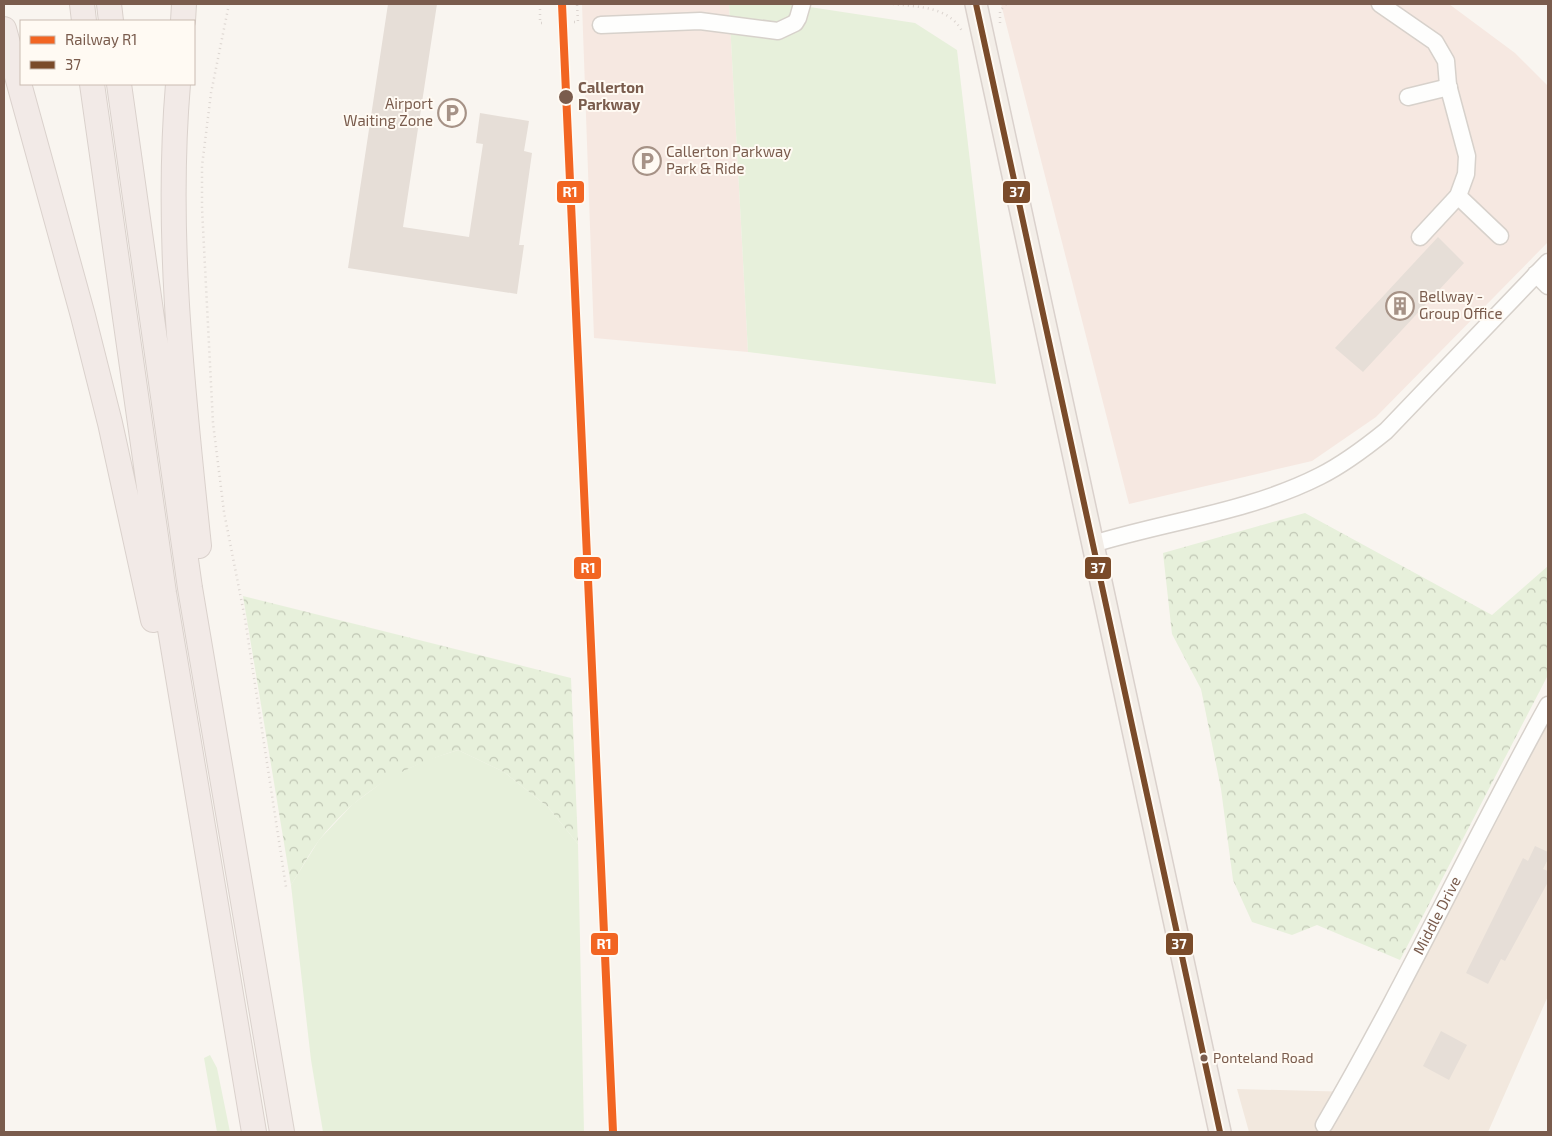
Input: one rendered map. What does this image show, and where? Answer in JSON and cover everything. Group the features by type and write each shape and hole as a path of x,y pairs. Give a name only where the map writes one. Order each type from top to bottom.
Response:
{"highway":[{"path":"82,4 84,20"},
{"path":"108,4 111,20"},
{"path":"183,20 184,4"},
{"path":"4,29 84,316 110,423 163,662 177,749 214,894"},
{"path":"92,85 164,593 254,1132"},
{"path":"119,85 190,588 282,1132"},
{"path":"178,85 174,128 173,223 180,365 202,579 214,646 225,799"}],"main road":[{"path":"976,4 1220,1132"}],"street":[{"path":"602,25 700,21 778,30 795,23 802,4"},
{"path":"1380,4 1435,42 1446,61 1449,87 1467,156 1466,174 1458,196 1420,237"},
{"path":"1408,97 1449,87"},
{"path":"1458,196 1500,236"},
{"path":"1093,544 1261,500 1320,476 1358,454 1386,431 1548,262"},
{"path":"1536,274 1548,286"},
{"name":"Middle Drive","path":"1324,1126 1353,1076 1492,807 1548,706"}],"path":[{"path":"229,4 211,93 202,166 202,208 213,424 224,512 245,619 286,886"},
{"path":"540,4 540,23 546,23"},
{"path":"574,22 578,22 576,4"},
{"path":"892,4 940,12 954,19 960,27"},
{"path":"1000,21 1000,11 1006,4"}],"shaded area":[{"path":"582,4 729,4 748,352 594,338"},
{"path":"1001,4 1449,4 1515,53 1548,86 1548,242 1376,417 1312,461 1129,504"},
{"path":"1548,723 1548,996 1488,1132 1249,1132 1237,1089 1354,1092 1500,810"}],"green space":[{"path":"729,4 790,4 915,23 957,50 996,384 748,352"},
{"path":"1305,513 1492,615 1548,566 1548,675 1400,960 1317,925 1292,935 1252,922 1233,880 1221,789 1201,689 1172,634 1163,553"},
{"path":"243,596 571,678 578,844 548,807 504,772 458,750 399,773 366,794 350,807 320,839 291,885"},
{"path":"458,750 504,772 548,807 578,844 584,1132 323,1132 311,1060 291,885 319,840 353,804 388,778 427,760"},
{"path":"210,1055 217,1068 230,1132 217,1132 204,1058"}],"building":[{"path":"388,4 437,4 403,227 469,237 483,144 476,143 480,113 529,121 524,151 532,153 519,245 524,245 517,294 348,268"},
{"name":"Bellway - Group Office","path":"1438,237 1464,263 1363,372 1335,348"},
{"path":"1535,846 1548,852 1548,859 1543,869 1548,871 1548,882 1505,961 1501,959 1488,984 1466,973 1523,858 1528,861"},
{"path":"1441,1031 1467,1045 1449,1080 1423,1066"}],"rail line":[{"name":"R1","path":"562,4 613,1132"}],"transit line":[{"name":"37","path":"976,4 1220,1132"}],"place":[{"name":"Callerton Parkway","path":"566,97"},
{"name":"Airport Waiting Zone","path":"452,113"},
{"name":"Callerton Parkway Park & Ride","path":"647,161"},
{"name":"Bellway - Group Office","path":"1400,306"},
{"name":"Ponteland Road","path":"1204,1058"}]}
